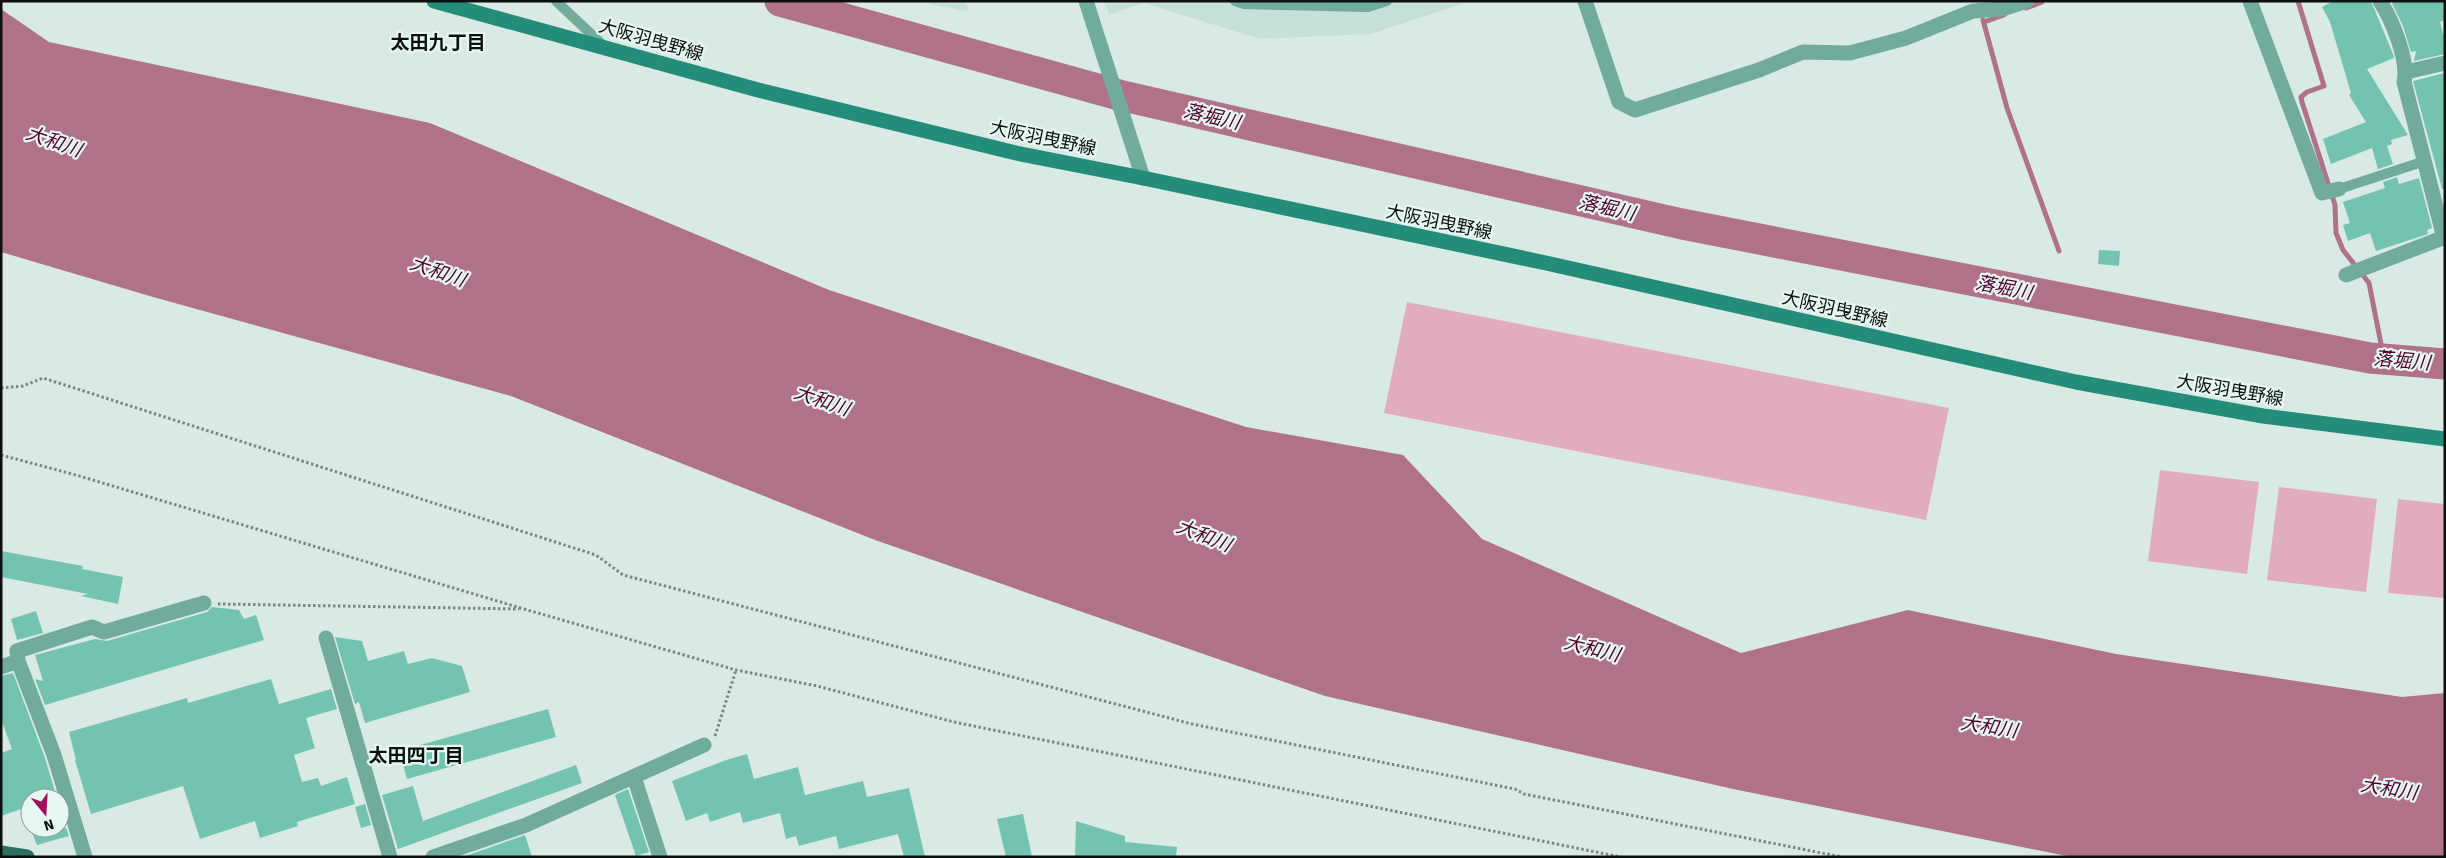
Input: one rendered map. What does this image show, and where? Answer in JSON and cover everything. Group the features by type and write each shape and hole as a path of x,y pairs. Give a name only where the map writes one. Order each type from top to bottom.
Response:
{"main road":[{"name":"大阪羽曳野線","path":"434,1 758,90 1016,153 1143,178 1546,264 2076,382 2262,416 2445,439"},
{"path":"1,853 27,857"}],"street":[{"path":"1086,1 1143,178"},
{"path":"1586,1 1619,102 1635,110 1759,70 1803,52 1850,52 1906,38 1973,12 2003,9 2027,1"},
{"path":"2250,1 2322,193 2339,188"},
{"path":"2348,274 2444,237 2404,82 2406,72 2391,18 2380,1"},
{"path":"2406,72 2445,63"},
{"path":"85,857 54,755 18,661 17,651 92,627 104,632 204,603"},
{"path":"326,638 390,857"},
{"path":"1,667 18,661"},
{"path":"432,857 526,825 704,745"},
{"path":"634,777 660,857"}],"lane":[{"path":"556,1 606,47"},
{"path":"1235,1 1244,4 1368,7 1387,1"},
{"path":"2339,188 2425,161"}],"path":[{"path":"1,388 23,386 43,378 596,555 623,576 1192,724 1515,789 1533,796 1842,857"},
{"path":"1,455 76,475 524,609 736,670 817,686 982,728 1621,857"},
{"path":"204,603 233,606 524,609"},
{"path":"704,745 713,740 719,729 736,670"}],"shaded area":[{"path":"916,1 965,1 969,12"},
{"path":"1104,1 1471,1 1371,34 1260,39 1144,3 1109,15"},
{"path":"1407,302 1949,408 1926,520 1384,413"},
{"path":"2160,470 2259,482 2247,574 2148,561"},
{"path":"2279,487 2377,499 2366,592 2267,580"},
{"path":"2398,499 2445,504 2445,598 2388,593"}],"water":[{"name":"大和川","path":"1,9 49,42 430,123 829,290 1246,427 1403,455 1482,539 1741,653 1908,610 2116,654 2402,697 2445,693 2445,857 2072,857 1733,789 1325,696 875,540 511,396 153,297 1,252"}],"building":[{"path":"2333,1 2371,1 2393,54 2394,58 2367,69 2408,135 2391,140 2392,144 2387,146 2393,164 2378,169 2372,148 2331,164 2323,139 2366,122 2349,95 2351,93 2330,22 2322,7"},
{"path":"2399,1 2445,1 2445,20 2440,22 2445,41 2445,54 2414,61 2416,51 2411,52 2403,26 2392,3"},
{"path":"2445,73 2445,188 2442,189 2413,81"},
{"path":"2397,177 2399,184 2419,178 2432,228 2427,230 2428,234 2376,251 2370,233 2348,241 2343,225 2350,223 2343,202 2385,188 2383,182"},
{"path":"2099,250 2120,251 2119,266 2098,264"},
{"path":"1,551 83,566 82,569 123,577 118,604 81,596 88,594 1,577"},
{"path":"212,607 239,610 244,619 256,615 264,640 45,705 35,679 43,681 35,655 95,639 107,641 207,612"},
{"path":"36,611 43,633 17,640 11,619"},
{"path":"335,637 362,641 368,661 404,651 408,664 432,658 462,666 470,692 365,723 359,702 355,704"},
{"path":"13,673 45,758 54,788 20,788 20,809 1,816 1,753 12,749 1,719 1,676"},
{"path":"271,679 279,704 331,689 337,709 306,718 315,748 294,755 302,782 318,778 321,786 347,777 355,804 297,822 298,826 260,838 255,821 200,839 183,786 91,814 69,732 187,698 188,703"},
{"path":"548,709 556,737 407,779 399,751"},
{"path":"747,754 754,779 798,767 805,795 863,781 867,797 909,788 925,857 904,857 898,834 839,849 836,836 799,846 796,836 786,839 780,813 743,823 740,812 710,822 707,813 686,821 672,781"},
{"path":"576,765 582,783 398,849 382,795 413,786 423,821"},
{"path":"628,789 649,852 636,856 615,795"},
{"path":"365,804 371,825 361,828 355,807"},
{"path":"1023,814 1032,857 1006,857 997,819"},
{"path":"1076,821 1125,836 1125,842 1177,847 1176,857 1075,857"},
{"path":"525,835 532,857 463,857"},
{"path":"34,838 62,838 37,845"}],"waterway":[{"name":"落堀川","path":"780,1 1119,95 1682,224 2370,358 2445,364"},
{"path":"2298,1 2324,86 2307,92 2301,97 2302,102 2335,205 2336,233 2343,250 2369,283 2384,359"},
{"path":"2026,8 2042,2"},
{"path":"1984,22 2004,15"},
{"path":"1983,20 2007,108 2059,251"}],"district":[{"name":"太田九丁目","path":"438,42"},
{"name":"太田四丁目","path":"416,755"}]}
